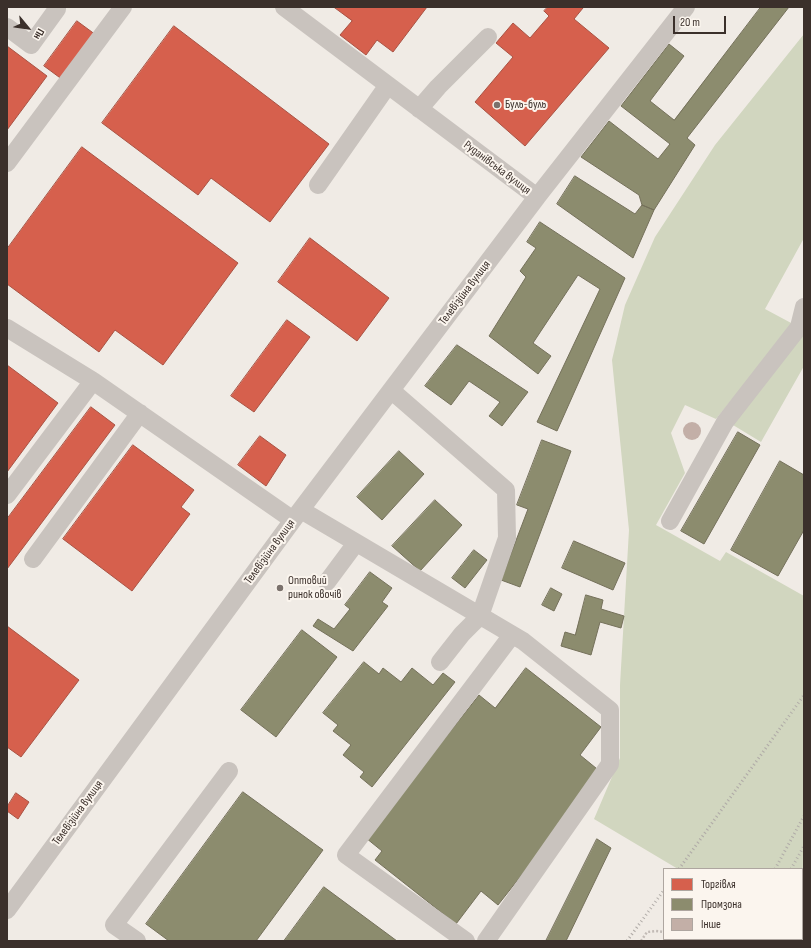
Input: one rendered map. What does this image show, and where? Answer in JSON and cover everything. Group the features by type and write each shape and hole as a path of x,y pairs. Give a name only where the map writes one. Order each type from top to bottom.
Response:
{"street":[{"path":"7,163 123,7"},
{"name":"Руданівська вулиця","path":"284,7 537,197 686,7"},
{"path":"7,27 30,45 57,9"},
{"path":"419,109 438,86 488,37"},
{"path":"318,185 388,85"},
{"name":"Телевізійна вулиця","path":"7,910 297,515 537,197"},
{"path":"670,521 725,422 799,327 804,307"},
{"path":"7,328 93,381 297,515 356,543 512,635 610,710 610,764 486,941"},
{"path":"7,495 93,381"},
{"path":"392,391 506,490 507,538 480,616 462,634 440,662"},
{"path":"33,559 140,413"},
{"path":"327,582 356,543"},
{"path":"466,941 346,854 512,635"},
{"path":"137,941 114,925 229,771"}],"path":[{"path":"641,941 648,932 663,932"}],"green space":[{"path":"804,34 804,238 765,309 793,324 716,419 685,405 671,433 685,473 656,525 720,561 726,552 804,596 804,941 684,941 803,940 803,868 676,868 594,819 620,758 620,685 629,530 612,360 625,305 655,237 715,145"},
{"path":"804,333 804,366 761,442 733,425"}],"building: Торгівля":[{"path":"334,7 427,7 393,52 377,40 366,55 340,35 352,21"},
{"path":"548,7 582,7 583,8 574,19 609,48 525,146 475,102 513,57 496,43 513,23 530,38 549,16 544,11"},
{"path":"77,21 96,35 63,80 44,66"},
{"path":"174,26 329,144 270,222 211,178 198,195 102,123"},
{"path":"7,46 47,76 7,130"},
{"path":"82,147 238,263 163,365 115,330 99,352 7,284 7,249"},
{"path":"310,238 389,298 357,341 278,282"},
{"path":"287,320 310,337 254,412 231,396"},
{"path":"7,365 58,403 7,472"},
{"path":"91,407 115,425 7,569 7,519"},
{"path":"260,436 286,455 266,486 238,465"},
{"path":"133,445 194,490 181,507 190,514 132,591 63,539"},
{"path":"7,626 79,680 21,757 7,747"},
{"path":"16,793 29,802 18,819 7,811 7,807"}],"building: Промзона":[{"path":"761,7 789,7 687,138 695,145 654,210 642,205 639,195 581,157 609,121 658,159 670,144 621,106 669,44 684,56 650,101 674,120"},
{"path":"575,176 635,214 642,205 654,210 633,258 557,204"},
{"path":"540,222 625,278 557,431 537,422 600,289 578,275 533,343 551,356 538,374 489,336 526,277 520,271 536,248 527,242"},
{"path":"457,345 528,392 502,426 489,416 500,402 469,381 451,405 425,386"},
{"path":"738,432 760,445 704,544 681,531"},
{"path":"542,440 571,451 520,587 501,580 528,509 517,505"},
{"path":"399,451 424,474 382,520 357,497"},
{"path":"780,461 804,475 804,530 778,576 731,550"},
{"path":"435,500 462,525 420,571 392,546"},
{"path":"574,541 625,563 613,590 562,568"},
{"path":"474,550 487,560 465,588 452,578"},
{"path":"370,572 392,588 382,602 388,606 353,651 313,626 318,619 334,629 350,609 345,605"},
{"path":"551,588 562,594 554,611 542,605"},
{"path":"586,595 603,600 601,609 624,616 621,628 600,622 591,655 561,646 565,632 575,635"},
{"path":"302,630 337,657 276,737 241,710"},
{"path":"364,662 379,674 383,668 401,682 412,668 433,685 443,673 455,682 372,787 360,777 364,772 343,755 351,745 333,731 338,725 323,713"},
{"path":"526,668 601,727 580,755 602,773 498,905 481,891 456,924 375,860 382,851 366,838 479,695 495,708"},
{"path":"243,792 323,850 256,941 169,941 146,924"},
{"path":"597,839 611,848 566,941 546,941"},
{"path":"324,887 397,941 284,941"}],"building: Інше":[{"path":"692,422 698,425 701,431 698,437 692,440 686,437 683,431 686,425"}],"railway":[{"path":"680,868 804,695"},
{"path":"776,868 804,816"},
{"path":"792,868 804,846"},
{"path":"627,941 663,891"}],"place":[{"name":"Буль-буль","path":"497,105"},
{"name":"Оптовий ринок овочів","path":"280,588"}]}
